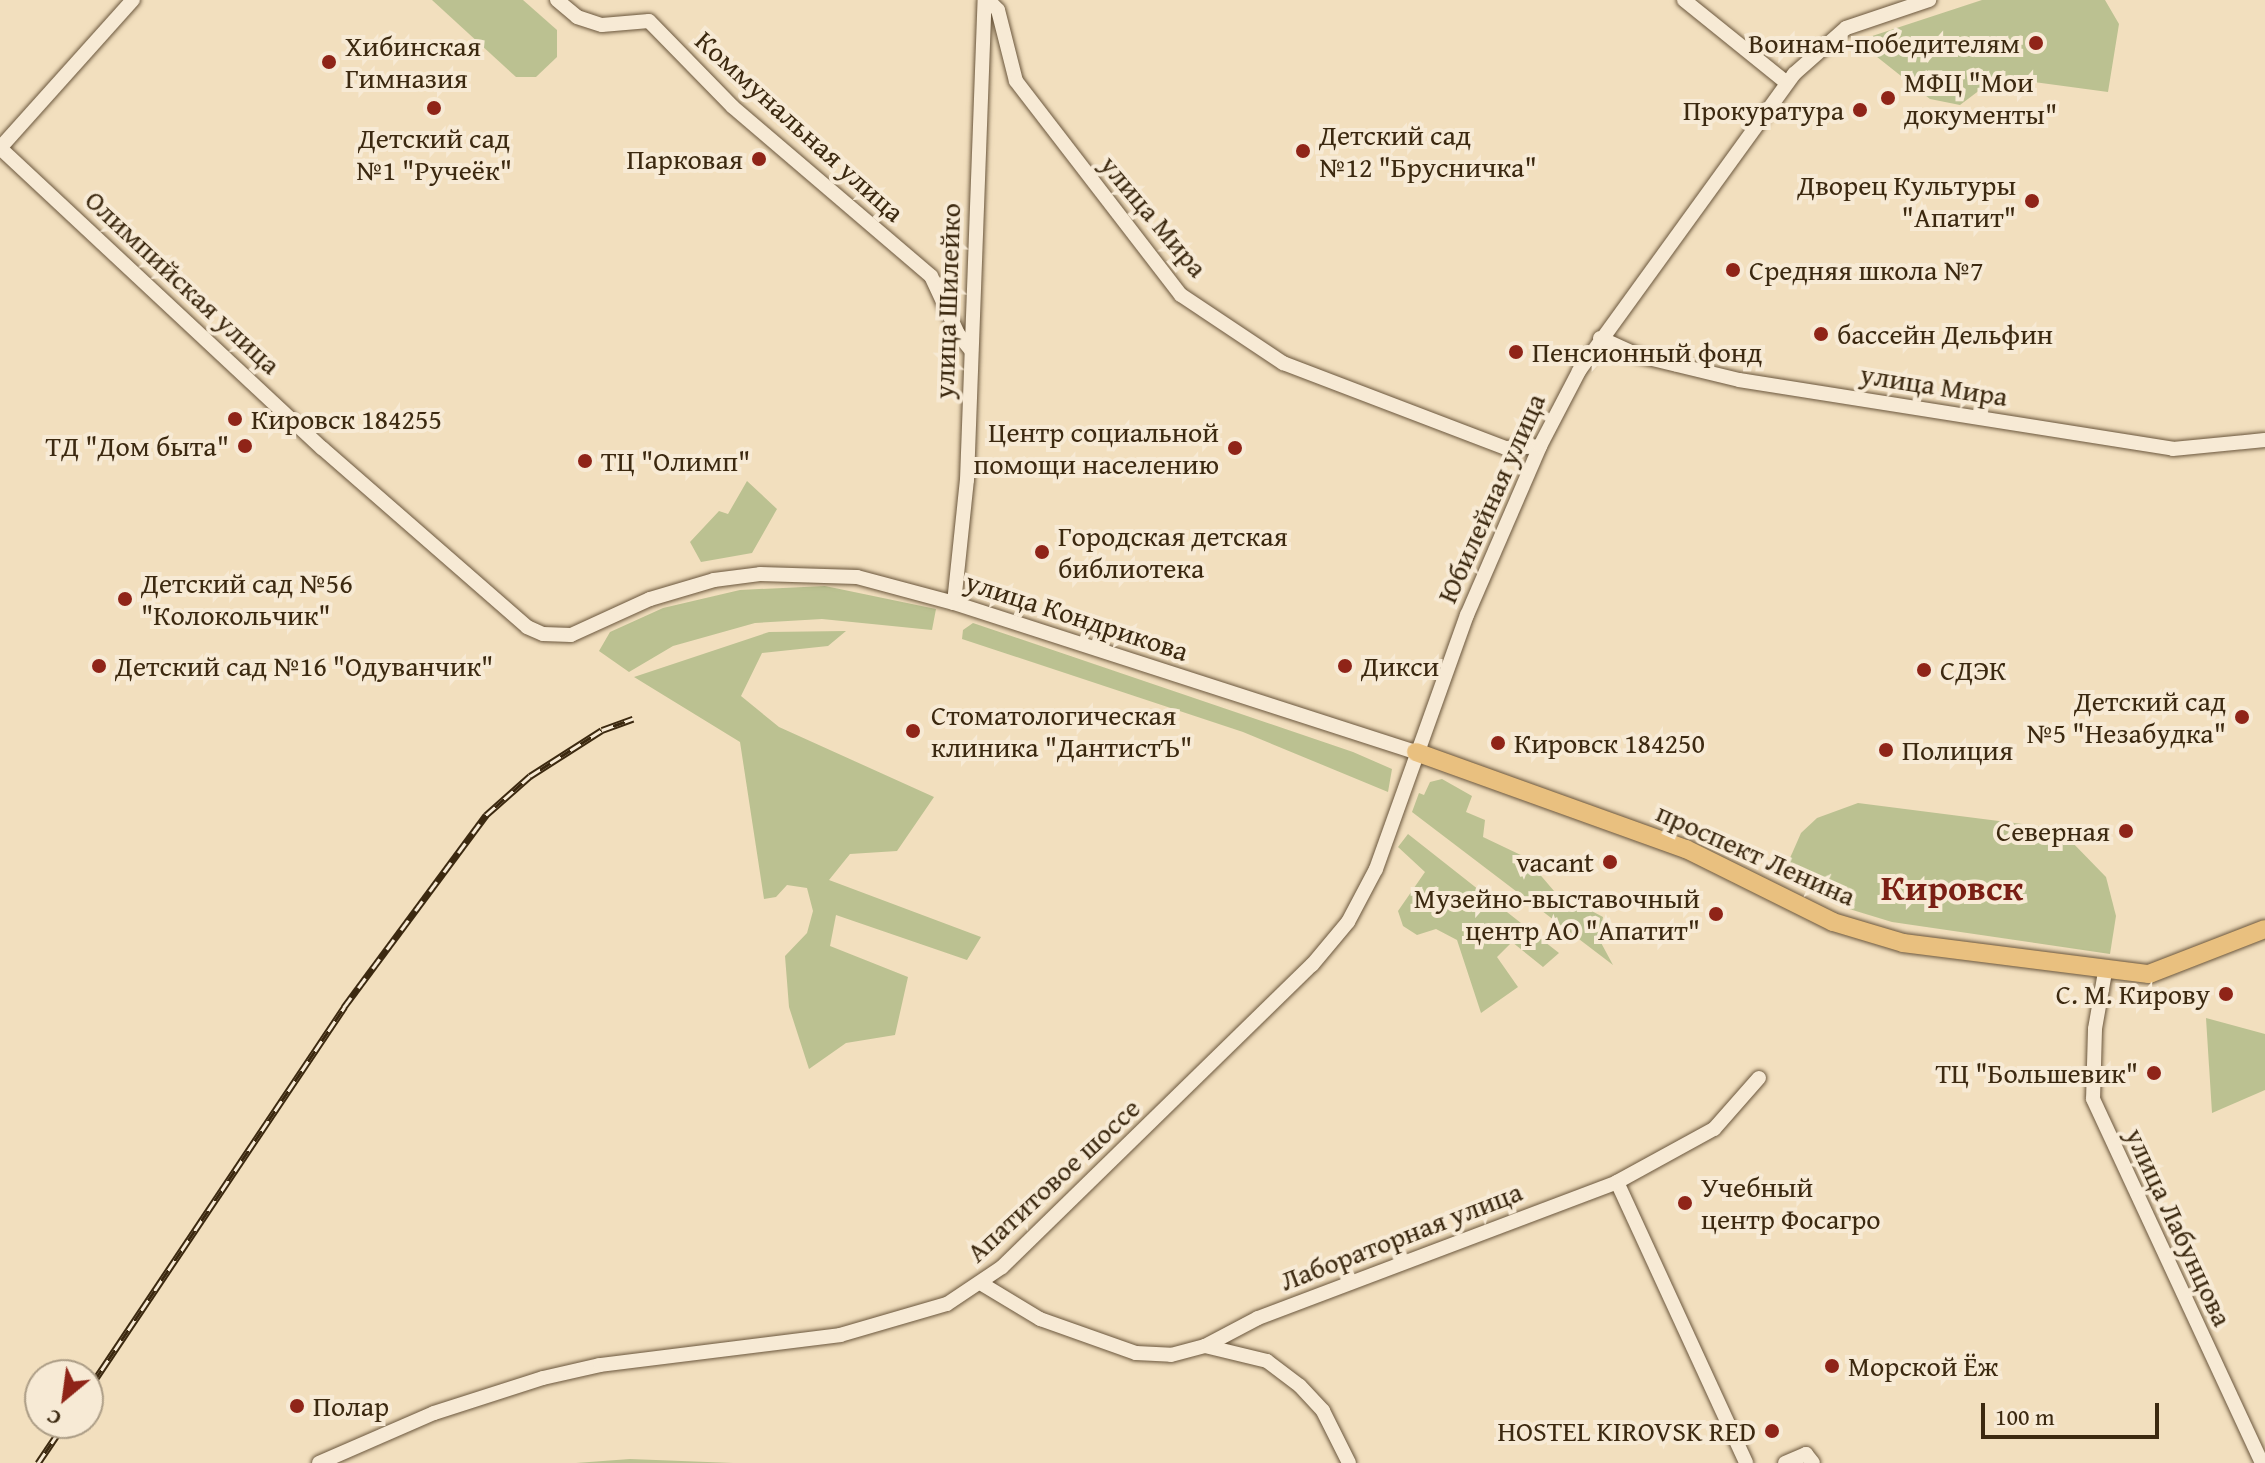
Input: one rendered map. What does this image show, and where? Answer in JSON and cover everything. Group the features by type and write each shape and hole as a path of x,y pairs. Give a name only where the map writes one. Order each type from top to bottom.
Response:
{"main road":[{"name":"проспект Ленина","path":"1416,752 1686,849 1833,922 1879,938 2110,973 2172,969 2265,929"}],"street":[{"path":"0,148 133,0"},
{"name":"Коммунальная улица","path":"557,0 577,17 602,25 649,21 733,107 931,276 958,334 971,350"},
{"name":"улица Шилейко","path":"954,603 967,480 986,0"},
{"name":"улица Мира","path":"986,0 998,10 1016,81 1181,295 1283,363 1506,448 1540,446"},
{"path":"1684,0 1787,83"},
{"name":"Юбилейная улица","path":"1416,752 1452,651 1540,446 1600,338 1787,83 1825,44 1855,24 1929,0"},
{"name":"Олимпийская улица","path":"0,148 322,448 510,612 543,634 571,635 650,599 714,580"},
{"name":"улица Мира","path":"1600,338 1640,356 1739,380 2144,445 2173,449 2265,440"},
{"name":"улица Кондрикова","path":"714,580 813,573 857,577 954,603 1416,752"},
{"name":"Апатитовое шоссе","path":"319,1463 434,1413 543,1378 600,1365 840,1335 947,1304 982,1284 1277,999 1348,922 1389,836 1416,752"},
{"name":"улица Лабунцова","path":"2110,973 2100,1002 2093,1099 2262,1463"},
{"name":"Лабораторная улица","path":"982,1284 1040,1319 1136,1353 1171,1355 1205,1346 1258,1318 1617,1182 1714,1129 1759,1078"},
{"path":"1617,1182 1746,1463"},
{"name":"Лабораторная улица","path":"1205,1346 1267,1361 1300,1386 1323,1411 1349,1463"},
{"path":"1785,1463 1806,1454 1813,1463"}],"green space":[{"path":"432,0 523,0 557,30 557,57 536,77 516,77"},
{"path":"1982,0 2105,0 2119,24 2108,92 1997,77 1960,105 1930,99 1857,41"},
{"path":"747,481 777,509 752,553 701,562 690,542 719,511 728,514"},
{"path":"825,586 936,609 932,630 822,619 755,623 673,646 629,672 599,651 610,632 663,608 740,590"},
{"path":"973,623 1353,752 1392,769 1388,792 1243,732 962,639 963,630"},
{"path":"846,631 828,646 762,653 741,696 779,727 934,797 897,851 850,854 829,880 981,937 967,960 836,915 830,946 908,977 895,1035 846,1043 809,1069 789,1007 785,956 807,933 813,911 807,888 787,885 776,897 764,899 740,742 634,677 769,632"},
{"path":"1442,779 1472,796 1466,812 1485,820 1483,837 1525,857 1554,891 1603,917 1599,939 1613,965 1412,812 1419,793 1424,795 1430,782"},
{"path":"1858,803 2045,827 2067,837 2106,877 2116,916 2110,954 1892,922 1846,908 1783,874 1801,833 1817,818"},
{"path":"1408,834 1559,953 1543,967 1512,942 1497,957 1518,987 1481,1013 1457,940 1436,929 1417,935 1403,926 1398,911 1425,872 1398,847"},
{"path":"2206,1018 2265,1034 2265,1090 2212,1113"},
{"path":"630,1459 733,1463 576,1463"}],"railway":[{"path":"104,1366 344,1007 486,815 530,776 602,730 633,719"},
{"path":"38,1463 54,1439"}],"place":[{"name":"Воинам-победителям","path":"2036,43"},
{"name":"Хибинская Гимназия","path":"329,62"},
{"name":"МФЦ \"Мои документы\"","path":"1888,98"},
{"name":"Детский сад №1 \"Ручеёк\"","path":"434,108"},
{"name":"Прокуратура","path":"1860,110"},
{"name":"Детский сад №12 \"Брусничка\"","path":"1303,151"},
{"name":"Парковая","path":"759,159"},
{"name":"Дворец Культуры \"Апатит\"","path":"2032,201"},
{"name":"Средняя школа №7","path":"1733,270"},
{"name":"бассейн Дельфин","path":"1821,334"},
{"name":"Пенсионный фонд","path":"1516,352"},
{"name":"Кировск 184255","path":"235,419"},
{"name":"ТД \"Дом быта\"","path":"245,446"},
{"name":"Центр социальной помощи населению","path":"1235,448"},
{"name":"ТЦ \"Олимп\"","path":"585,461"},
{"name":"Городская детская библиотека","path":"1042,552"},
{"name":"Детский сад №56 \"Колокольчик\"","path":"125,599"},
{"name":"Детский сад №16 \"Одуванчик\"","path":"99,666"},
{"name":"Дикси","path":"1345,666"},
{"name":"СДЭК","path":"1924,670"},
{"name":"Детский сад №5 \"Незабудка\"","path":"2242,717"},
{"name":"Стоматологическая клиника \"ДантистЪ\"","path":"913,731"},
{"name":"Кировск 184250","path":"1498,743"},
{"name":"Полиция","path":"1886,750"},
{"name":"Северная","path":"2126,831"},
{"name":"vacant","path":"1610,862"},
{"name":"Музейно-выставочный центр АО \"Апатит\"","path":"1716,914"},
{"name":"С. М. Кирову","path":"2226,994"},
{"name":"ТЦ \"Большевик\"","path":"2154,1073"},
{"name":"Учебный центр Фосагро","path":"1685,1203"},
{"name":"Морской Ёж","path":"1832,1366"},
{"name":"Полар","path":"297,1406"},
{"name":"HOSTEL KIROVSK RED","path":"1772,1431"}],"district":[{"name":"Кировск","path":"1952,887"}]}
